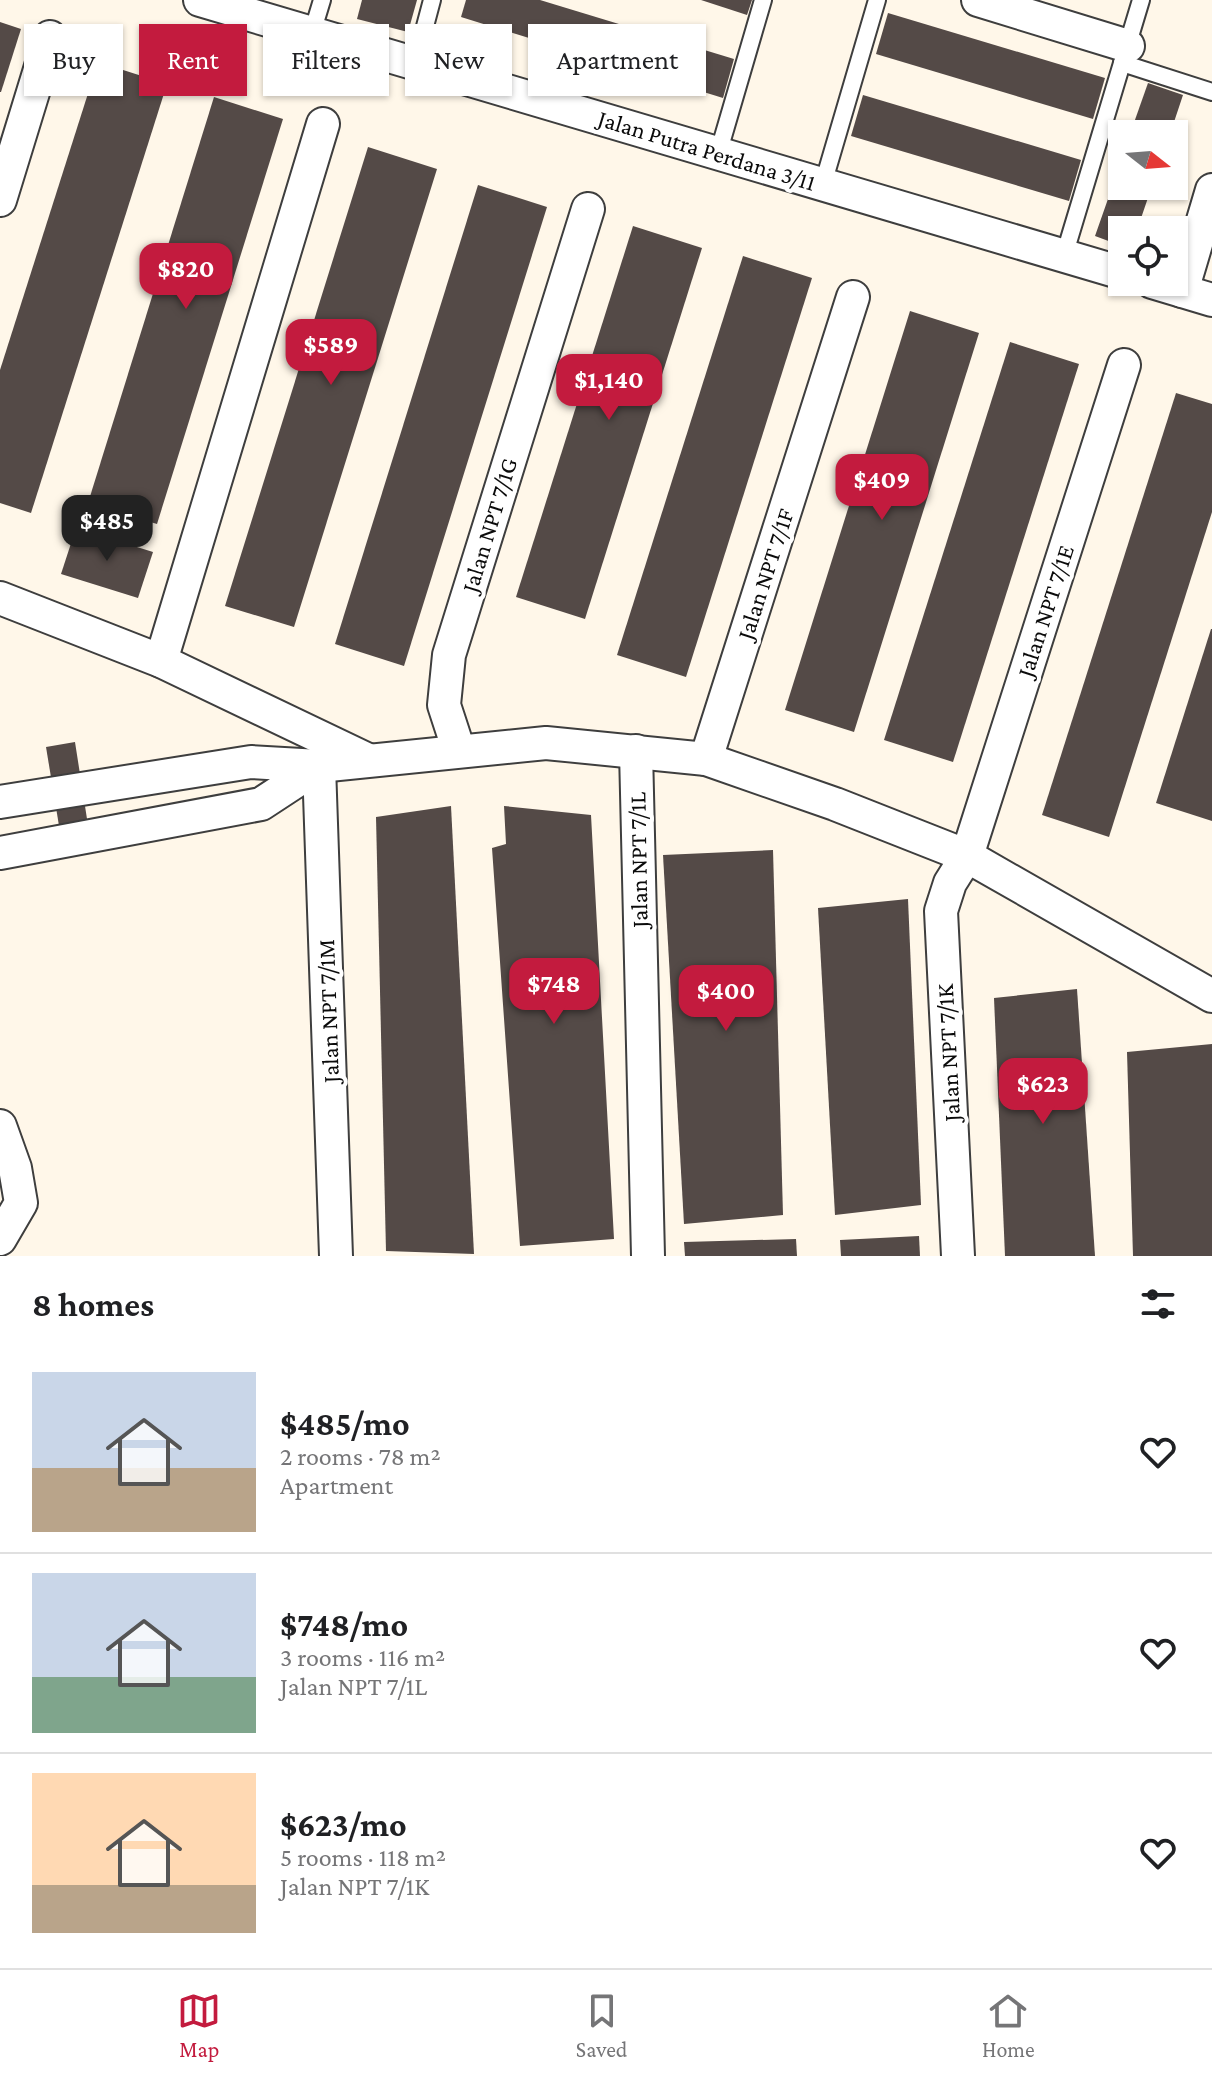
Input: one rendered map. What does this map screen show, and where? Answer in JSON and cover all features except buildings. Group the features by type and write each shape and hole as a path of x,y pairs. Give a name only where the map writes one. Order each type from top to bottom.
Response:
{"street":[{"name":"Jalan Putra Perdana 3/11","path":"200,0 281,24"},
{"path":"978,0 1125,54"},
{"name":"Jalan Putra Perdana 3/11","path":"512,93 1108,269"},
{"path":"0,200 32,96"},
{"path":"161,661 323,124"},
{"path":"1188,271 1212,190"},
{"name":"Jalan NPT 7/1G","path":"459,751 444,705 449,655 588,209"},
{"name":"Jalan NPT 7/1F","path":"706,759 853,297"},
{"name":"Jalan NPT 7/1E","path":"967,856 1124,365"},
{"path":"0,598 161,661 368,760"},
{"path":"0,802 251,762 319,766 546,743 706,759 835,804 967,856 1212,996"},
{"name":"Jalan NPT 7/1L","path":"636,751 648,1256"},
{"path":"0,853 261,804 319,766"},
{"name":"Jalan NPT 7/1M","path":"319,766 336,1256"},
{"name":"Jalan NPT 7/1K","path":"958,1256 941,911 950,883 967,856"},
{"path":"0,1126 15,1168 21,1203 0,1239"}],"lane":[{"path":"315,24 322,0"},
{"path":"426,24 432,0"},
{"path":"718,154 763,0"},
{"path":"823,184 877,0"},
{"path":"1064,256 1141,0"},
{"path":"1125,54 1212,92"}]}
